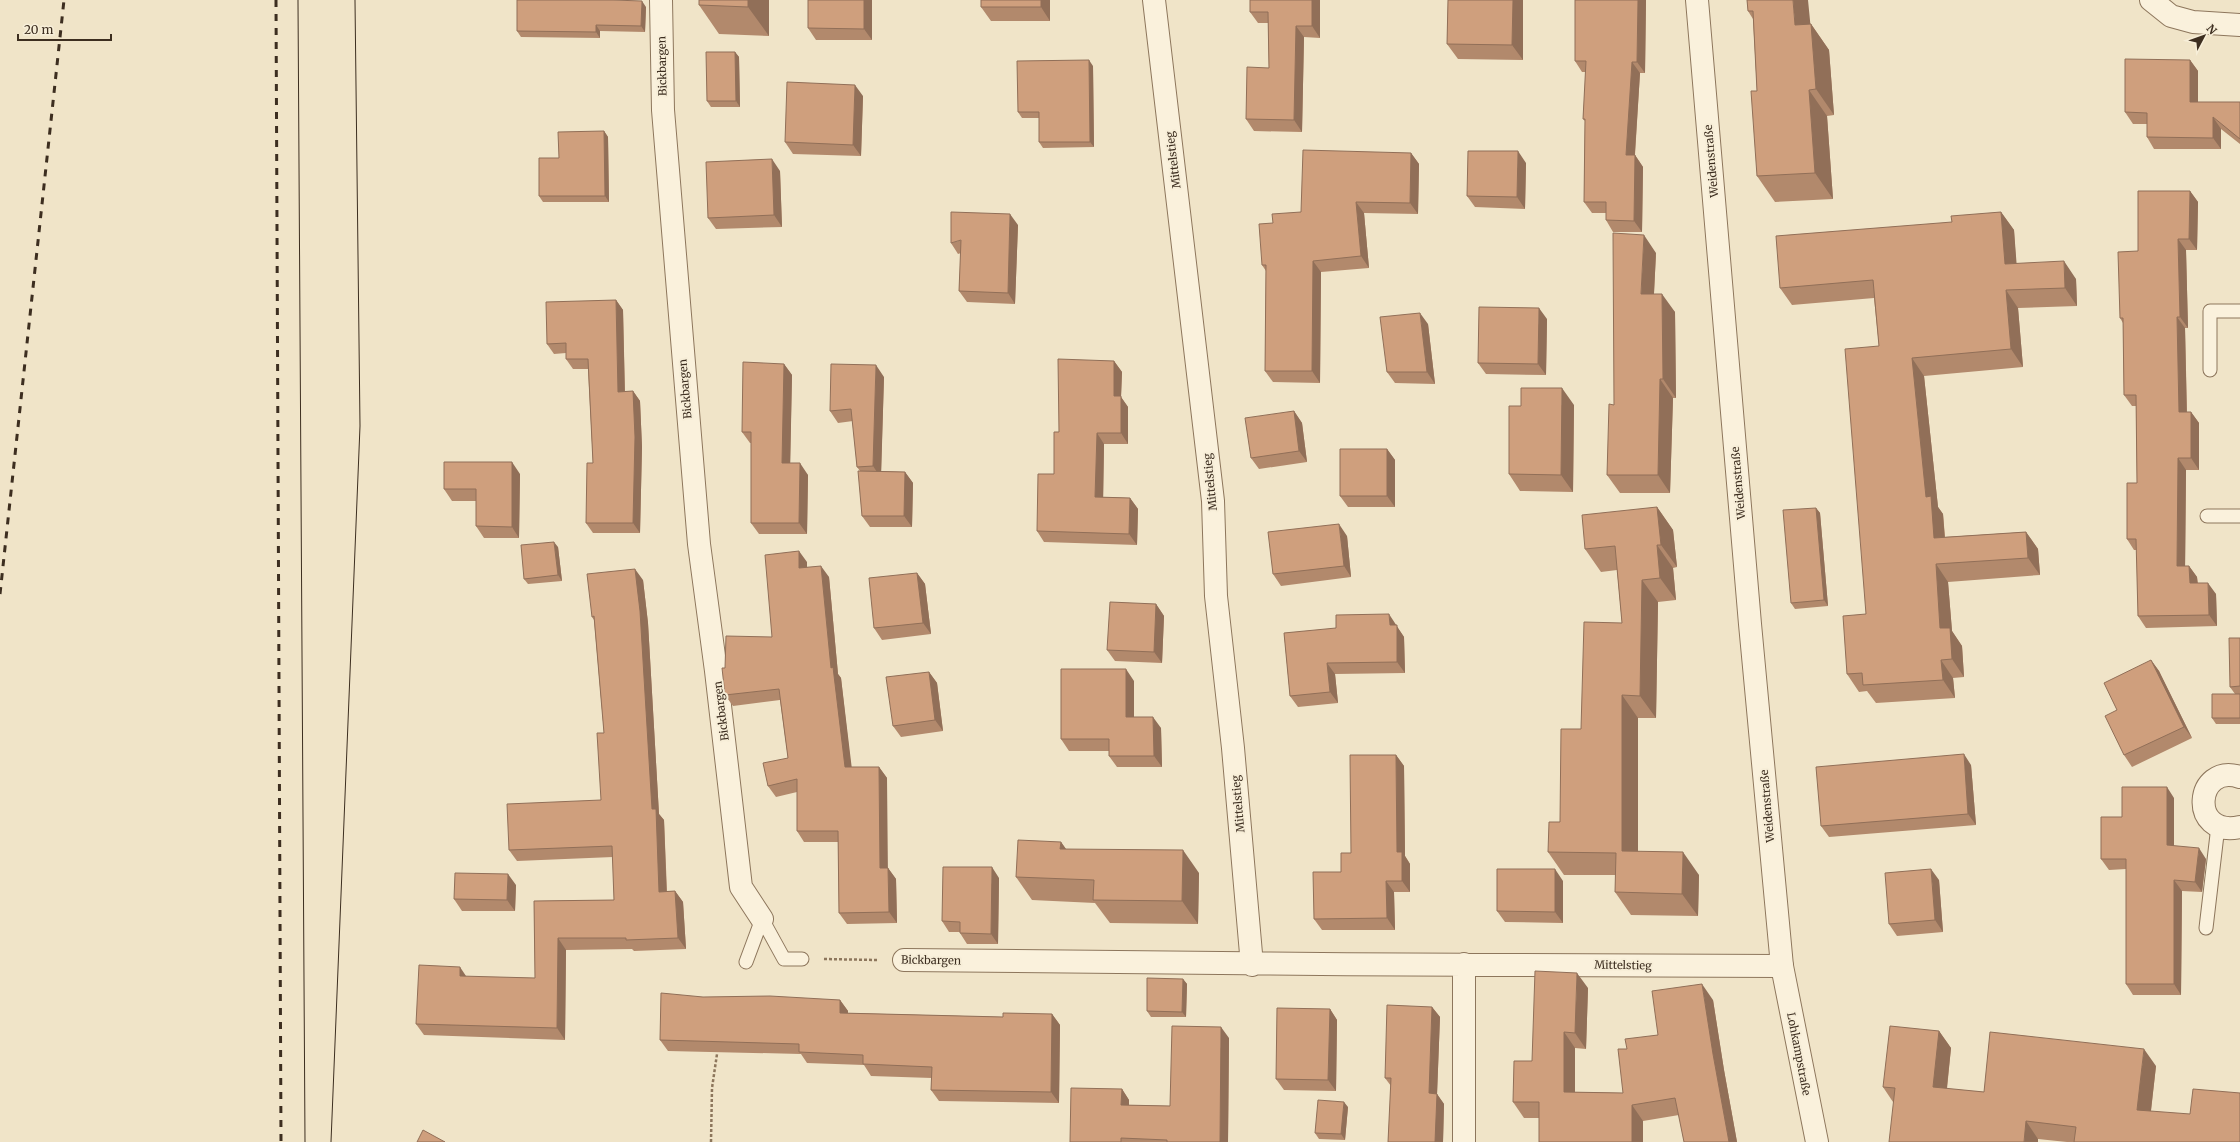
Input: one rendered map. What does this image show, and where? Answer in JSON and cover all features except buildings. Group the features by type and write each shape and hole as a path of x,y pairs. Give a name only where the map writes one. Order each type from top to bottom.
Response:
{"street":[{"name":"Bickbargen","path":"661,0 663,110 699,544 716,671 741,887 762,919"},
{"name":"Mittelstieg","path":"1154,0 1213,501 1216,596 1233,748 1244,965 1464,964 1782,966"},
{"name":"Weidenstraße","path":"1697,0 1750,624 1782,966"},
{"path":"2151,0 2171,16 2193,22 2240,25"},
{"path":"2238,772 2220,776 2206,790 2203,804 2208,818 2218,826 2225,829 2240,828"},
{"name":"Bickbargen","path":"904,960 1244,965"},
{"path":"1464,964 1464,1142"},
{"name":"Lohkampstraße","path":"1782,966 1817,1142"}],"lane":[{"path":"2210,370 2210,311 2240,311"},
{"path":"2207,516 2240,516"},
{"path":"2206,928 2218,826"},
{"name":"Bickbargen","path":"762,919 784,959 802,959"},
{"path":"746,962 762,919"}],"path":[{"name":"Bickbargen","path":"802,959 904,960"},
{"path":"711,1142 712,1088 717,1054"}],"tram line":[{"path":"298,0 305,1142"},
{"path":"331,1142 360,426 355,0"}],"railway":[{"path":"0,594 64,0"},
{"path":"276,0 281,1142"}]}
